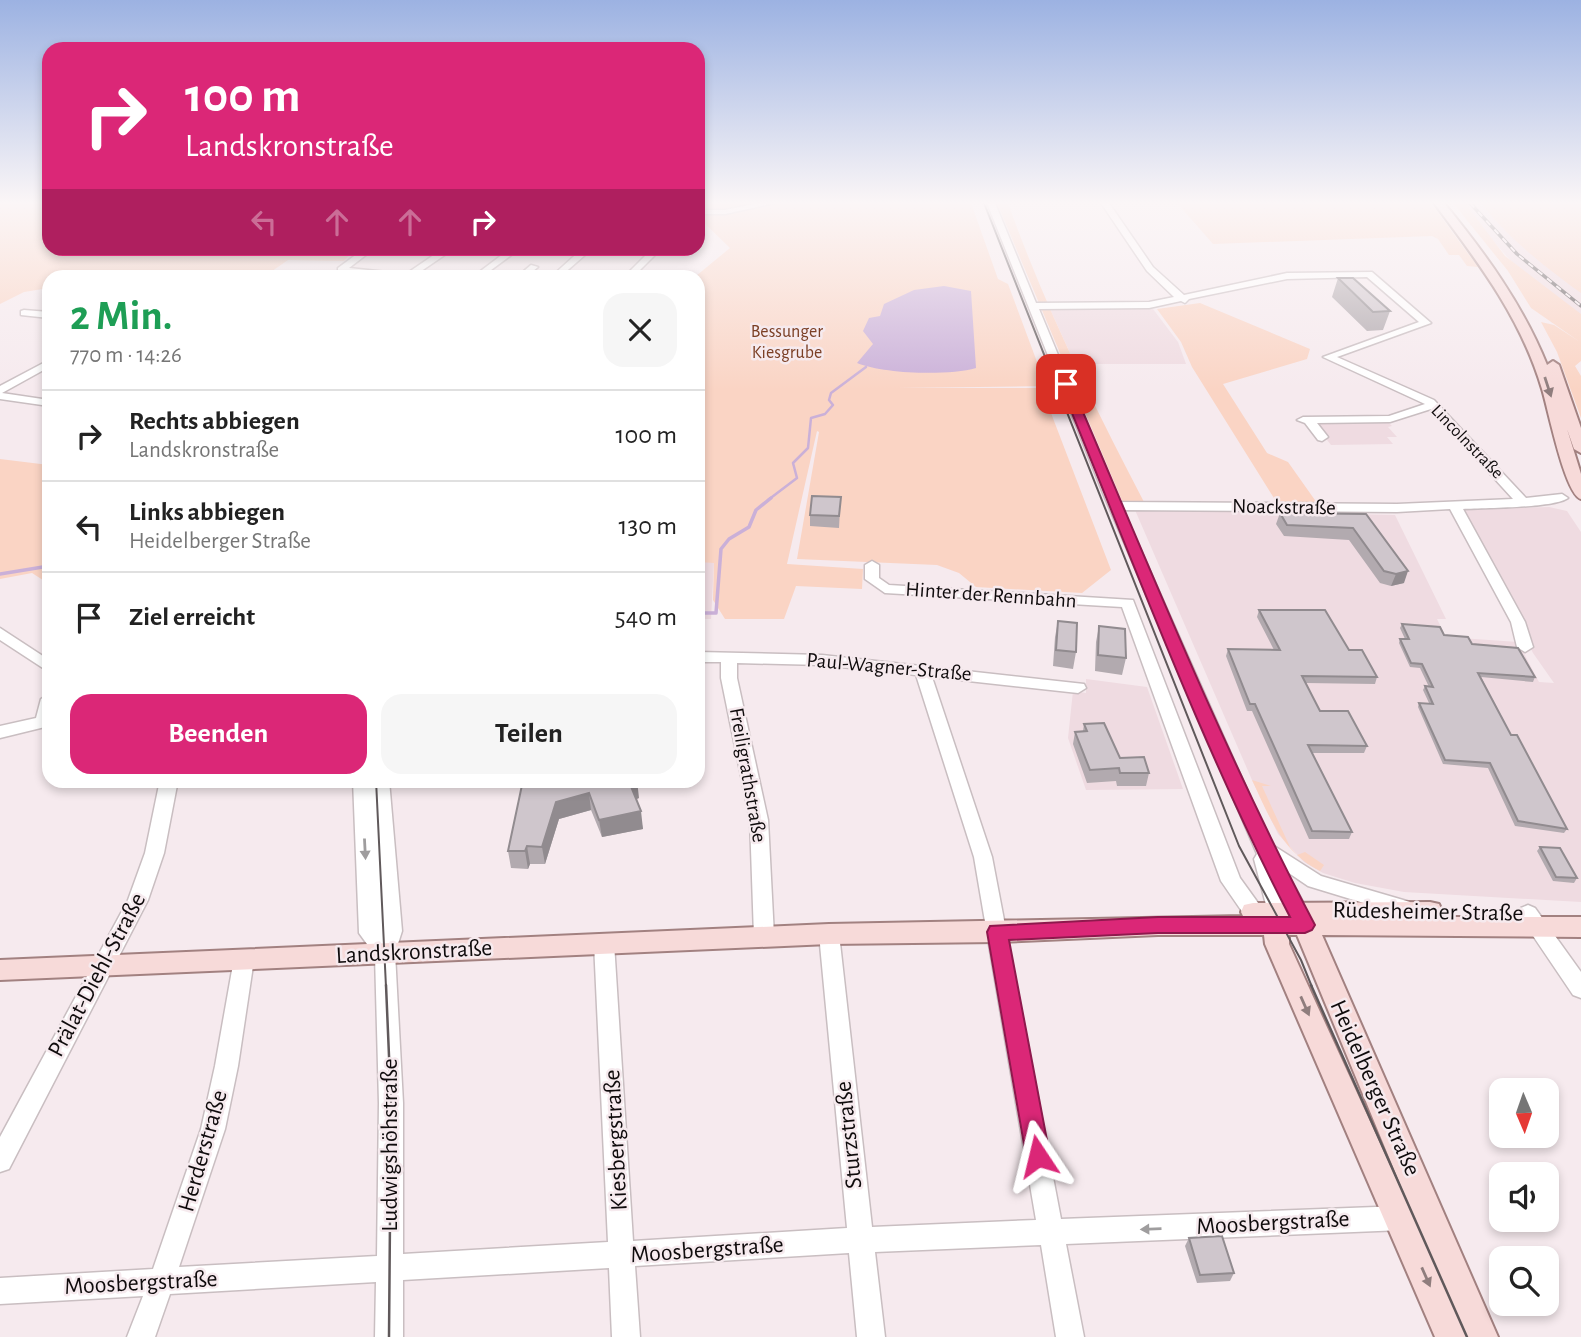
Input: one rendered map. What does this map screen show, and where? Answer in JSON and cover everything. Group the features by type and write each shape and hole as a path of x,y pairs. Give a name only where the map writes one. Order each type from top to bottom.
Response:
{"main road":[{"path":"1486,265 1518,314 1545,377 1566,454 1581,494"},
{"path":"1497,265 1532,319 1563,388 1581,449"},
{"name":"Rüdesheimer Straße","path":"1278,922 1415,910 1532,919 1581,927"},
{"name":"Rüdesheimer Straße","path":"1278,922 1532,919 1581,915"},
{"name":"Landskronstraße","path":"0,970 829,933 1278,922"},
{"name":"Heidelberger Straße","path":"1278,922 1415,1218 1481,1337"},
{"name":"Heidelberger Straße","path":"1415,1218 1452,1337"}],"street":[{"name":"Heidelberger Straße","path":"1017,265 1115,506 1261,843 1278,922"},
{"path":"1148,265 1166,288 1185,300"},
{"path":"530,270 534,267"},
{"name":"Lincolnstraße","path":"1185,300 1287,276 1369,274 1426,323 1328,357 1433,405 1523,502"},
{"path":"1034,306 1134,306 1185,300"},
{"path":"24,313 42,315"},
{"path":"0,390 42,367"},
{"path":"0,396 42,401"},
{"path":"1322,438 1305,420 1390,419 1433,405"},
{"name":"Noackstraße","path":"1115,506 1350,508 1523,502 1562,498"},
{"path":"1454,505 1518,622 1525,647"},
{"name":"Hinter der Rennbahn","path":"872,565 872,579 885,589 1128,603"},
{"name":"Heidelberger Straße","path":"1128,603 1231,881 1278,922"},
{"path":"0,634 42,662"},
{"name":"Paul-Wagner-Straße","path":"705,657 822,660 1078,688"},
{"name":"Freiligrathstraße","path":"729,657 729,678 759,820 764,936"},
{"path":"923,670 925,685 983,857 1070,1337"},
{"path":"0,732 42,722"},
{"name":"Prälat-Diehl-Straße","path":"0,1161 102,965 118,942 154,862 168,788"},
{"name":"Ludwigshöhstraße","path":"362,788 369,933 385,953"},
{"name":"Ludwigshöhstraße","path":"381,788 392,931 385,953 391,1102 389,1337"},
{"path":"1261,843 1315,881 1415,910"},
{"path":"1532,919 1581,989"},
{"name":"Sturzstraße","path":"829,933 871,1337"},
{"name":"Kiesbergstraße","path":"604,943 626,1337"},
{"name":"Herderstraße","path":"141,1337 194,1190 215,1119 224,1083 244,960"},
{"name":"Moosbergstraße","path":"0,1291 860,1240 1415,1218"}],"shaded area":[{"path":"1515,265 1563,265 1581,285 1581,322 1552,323 1538,291"},
{"path":"944,286 971,291 976,368 916,373 883,370 857,363 873,344 863,331 869,318 880,316 884,304 914,290"},
{"path":"1050,309 1153,309 1178,342 1186,364 1075,364"},
{"path":"1314,423 1389,423 1392,426 1388,427 1397,437 1387,437 1393,444 1331,445"},
{"path":"1549,507 1567,511 1581,532 1581,902 1404,892 1355,883 1323,873 1304,862 1278,834 1252,780 1135,510 1395,515 1446,619 1437,619 1446,637 1518,642 1539,682 1554,683 1533,653 1463,510"},
{"path":"705,562 714,562 711,619 705,619"},
{"path":"1086,679 1147,687 1183,789 1086,790 1068,738 1073,691 1086,693"}],"green space":[{"path":"0,265 280,265 274,270 42,270 42,289 24,292 0,304"},
{"name":"Bessunger Kiesgrube","path":"709,265 993,265 998,279 1008,284 1046,386 898,388 1047,388 1056,412 1051,413 1111,570 1082,593 976,587 959,573 937,565 797,559 819,432 817,431 787,564 863,569 862,589 796,586 784,619 725,619 713,600 714,563 705,562 703,270"},
{"path":"1023,265 1032,265 1106,429 1144,502 1123,503"},
{"path":"1503,265 1517,265 1581,314 1581,361 1575,366 1581,376 1581,418 1557,352 1541,322 1554,325 1580,342 1531,308"},
{"path":"1545,265 1581,265 1581,293"},
{"path":"1200,303 1310,349 1307,359 1223,384 1267,453 1288,462 1317,503 1277,503 1192,367 1181,342 1157,309"},
{"path":"0,459 42,464 42,579 32,573 0,579"},
{"path":"1252,780 1271,786 1262,786 1290,847 1297,855 1286,843 1278,832"},
{"path":"1305,852 1324,865 1320,871 1297,855"}],"building":[{"path":"1338,278 1353,278 1390,311 1373,312"},
{"path":"812,496 841,497 839,516 810,515"},
{"path":"1280,513 1366,514 1408,571 1396,574 1384,571 1353,528 1287,525"},
{"path":"1259,610 1325,610 1349,650 1362,650 1377,677 1302,676 1320,711 1348,711 1367,746 1308,745 1352,832 1312,831 1255,704 1250,704 1228,649 1280,650"},
{"path":"1058,621 1077,623 1076,652 1056,650"},
{"path":"1402,624 1440,627 1444,635 1468,637 1472,644 1518,648 1535,677 1478,673 1511,735 1517,735 1567,829 1518,821 1490,763 1445,760 1419,703 1433,704 1425,686 1433,687 1422,664 1411,663 1400,639 1409,639"},
{"path":"1099,626 1125,629 1126,658 1098,655"},
{"path":"1104,723 1120,758 1144,757 1149,773 1120,773 1119,768 1090,770 1075,732 1087,731 1084,724"},
{"path":"521,788 632,788 641,811 599,820 589,793 556,802 542,847 527,846 525,851 508,851"},
{"path":"1540,847 1560,848 1577,878 1556,877"},
{"path":"1222,1236 1234,1273 1200,1275 1189,1238"}],"waterway":[{"path":"768,500 797,478 793,463 808,448 811,418 825,414 833,405 829,400 831,393 866,367"},
{"path":"705,613 716,613 721,549 729,539 749,527 756,510 771,498"},
{"path":"0,574 42,567"}],"tram line":[{"path":"1009,265 1239,846 1301,960 1312,987"},
{"path":"376,788 386,987"},
{"path":"386,985 391,1103 389,1337"},
{"path":"1311,985 1467,1337"}],"railway":[{"path":"1531,265 1581,306"}],"route":[{"path":"1038,1156 998,932 1158,925 1305,925 1284,881 1261,843 1223,757 1109,493 1066,384"}]}
